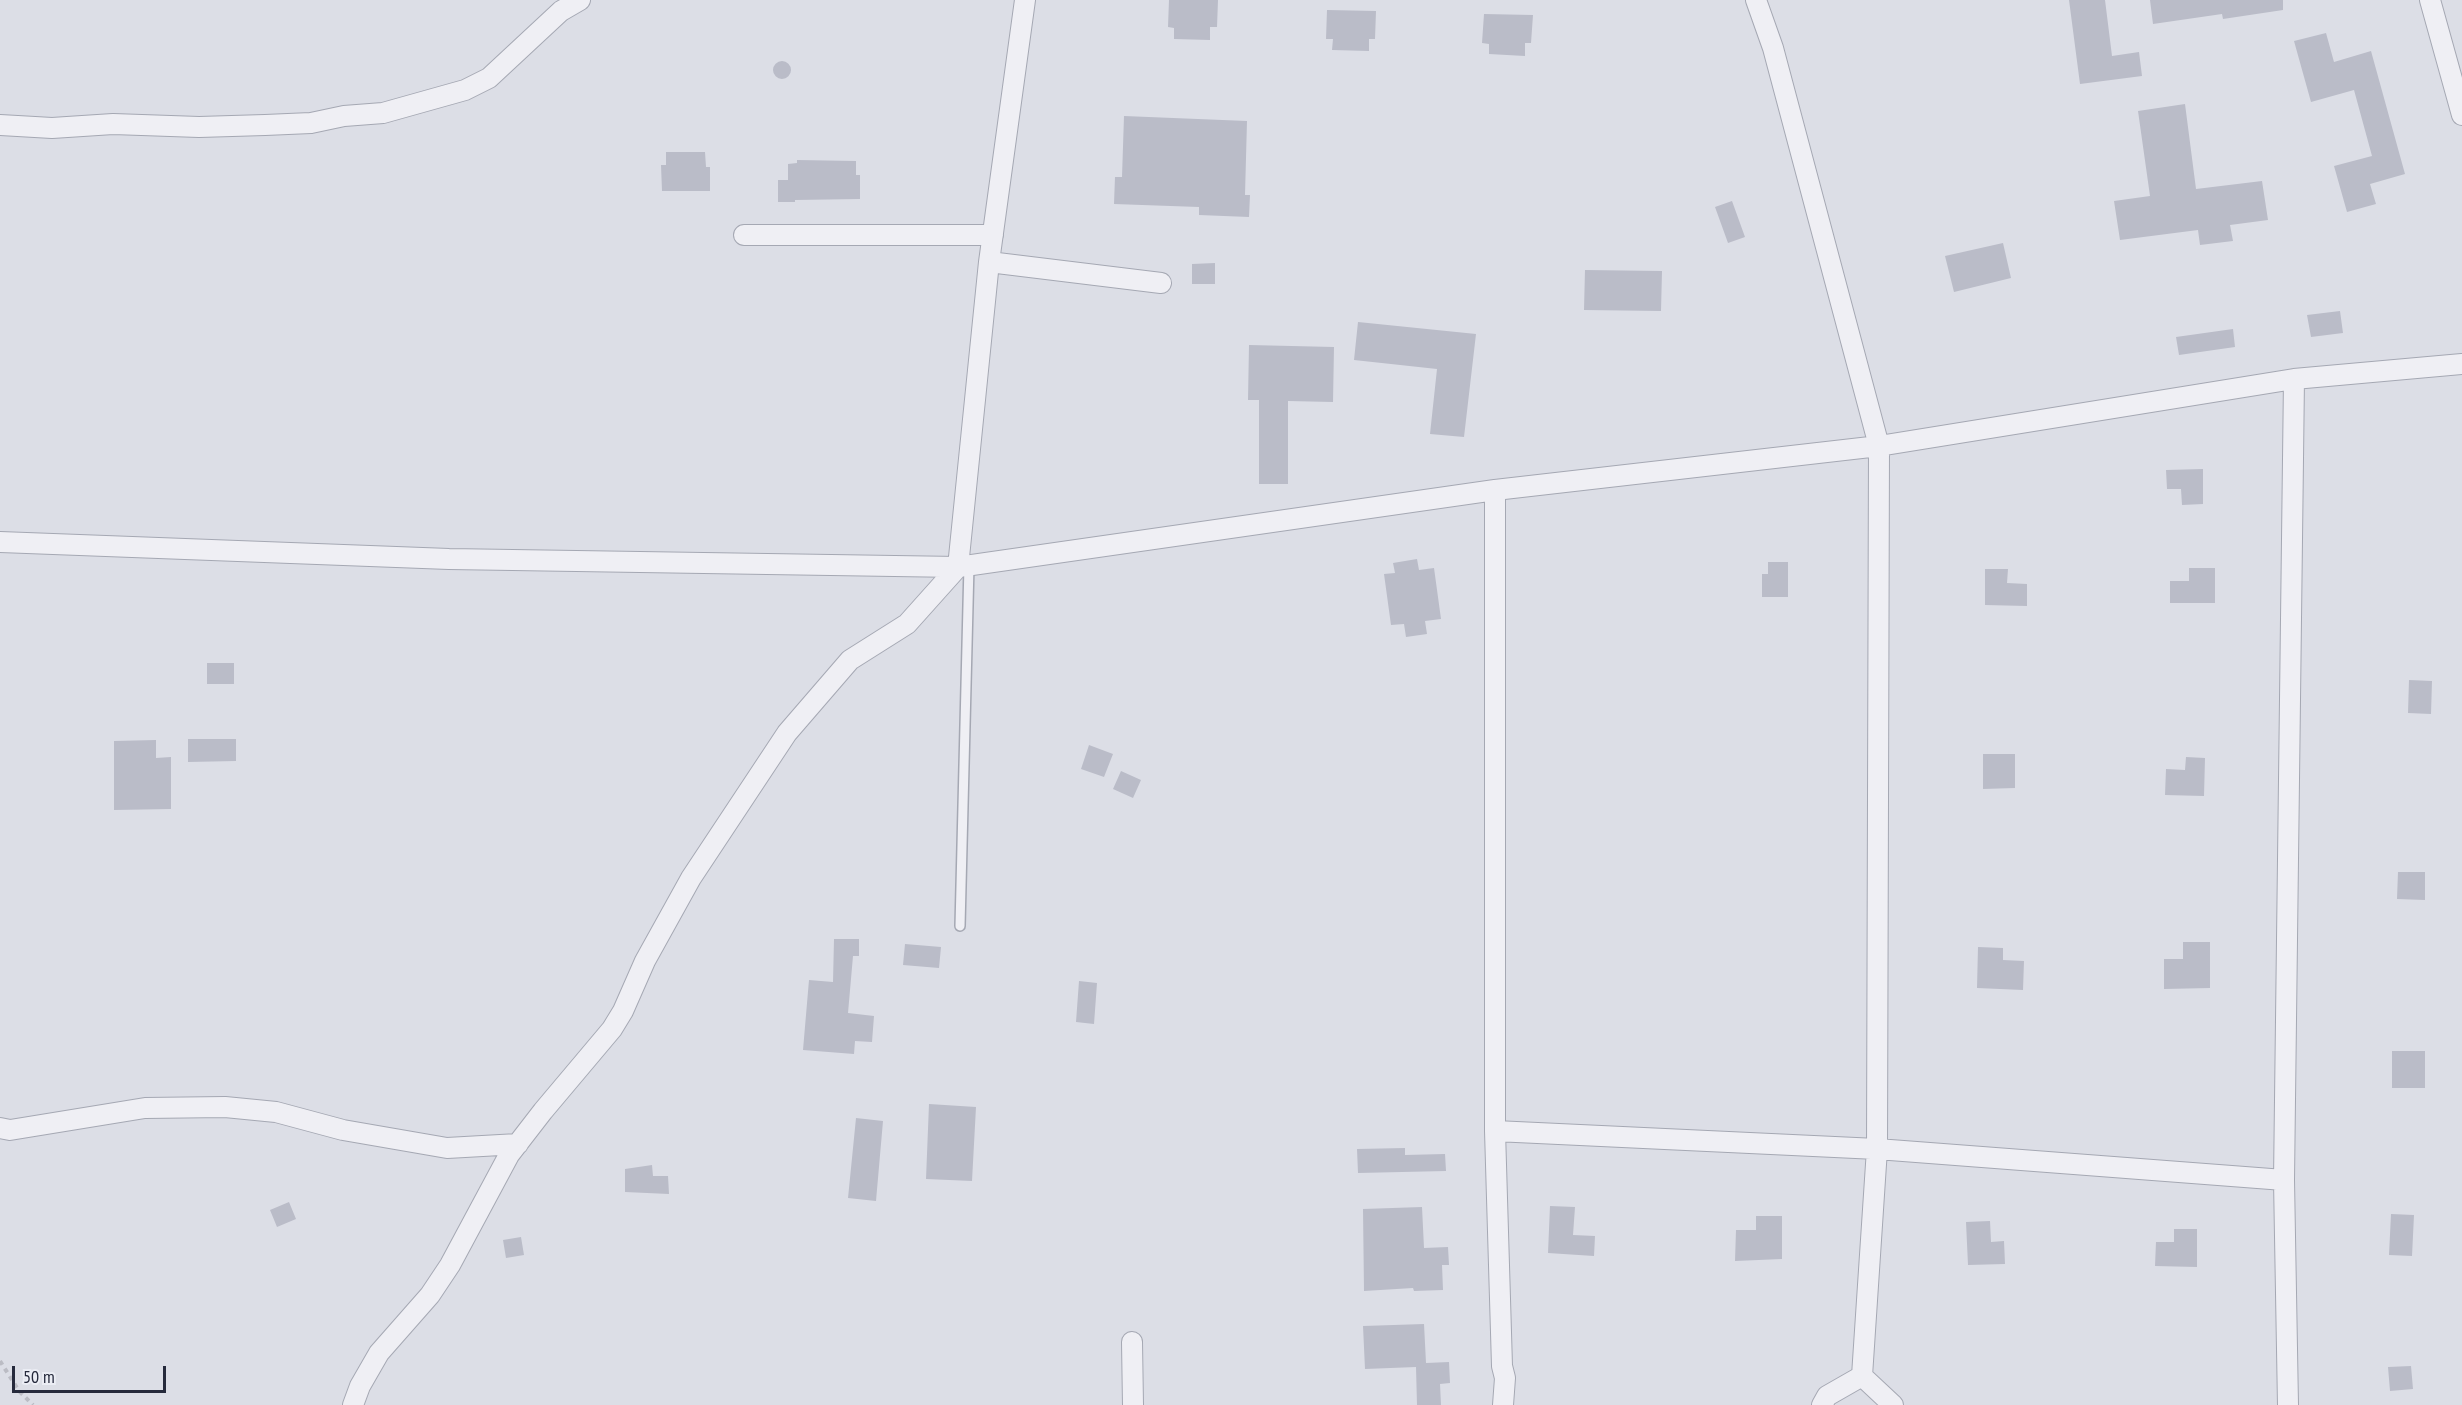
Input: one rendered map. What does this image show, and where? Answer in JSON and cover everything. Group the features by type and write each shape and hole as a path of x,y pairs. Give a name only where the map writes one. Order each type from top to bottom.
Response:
{"street":[{"path":"0,126 52,128 113,124 199,127 265,125 311,123 344,116 383,113 465,90 489,78 561,11 580,0"},
{"path":"353,1405 360,1386 379,1353 441,1280 509,1155 612,1029 623,1011 645,961 691,878 787,733 850,660 907,624 964,566 989,262 1025,0"},
{"path":"1756,0 1773,48 1879,446 1877,1149 1862,1376"},
{"path":"2430,0 2462,115"},
{"path":"744,235 993,235"},
{"path":"989,262 1161,283"},
{"path":"0,542 449,559 964,566 1495,490 1879,446 2294,378 2462,364"},
{"path":"2288,1405 2284,1180 2294,378"},
{"path":"1495,490 1495,1131 1502,1366 1505,1378 1503,1405"},
{"path":"0,1128 10,1130 146,1108 225,1107 276,1112 343,1130 447,1148 518,1144"},
{"path":"1495,1131 1877,1149 2284,1180"},
{"path":"1132,1342 1133,1405"},
{"path":"1822,1405 1827,1396 1862,1376"},
{"path":"1862,1376 1893,1405"}],"lane":[{"path":"960,926 964,566"}],"path":[{"path":"0,1361 19,1391 33,1405"}],"building":[{"path":"1169,0 1218,0 1217,27 1210,27 1210,40 1174,39 1174,28 1168,27"},
{"path":"2069,0 2105,0 2112,56 2139,52 2142,76 2080,84"},
{"path":"2150,0 2283,0 2283,10 2223,19 2222,14 2153,24"},
{"path":"1327,10 1376,11 1375,39 1369,39 1369,51 1332,50 1333,39 1326,39"},
{"path":"1484,14 1533,15 1531,43 1525,43 1525,56 1489,54 1489,44 1482,43"},
{"path":"2326,33 2334,62 2371,51 2405,174 2370,184 2376,204 2347,212 2334,166 2372,156 2354,90 2311,102 2294,41"},
{"path":"778,61 786,61 791,66 789,77 778,79 773,74 773,66"},
{"path":"2185,104 2196,189 2262,181 2268,220 2230,225 2233,241 2200,245 2198,230 2120,240 2114,201 2150,196 2138,111"},
{"path":"1124,116 1247,121 1245,195 1250,195 1249,217 1199,215 1199,207 1114,204 1115,177 1122,177"},
{"path":"666,152 705,152 706,167 710,167 710,191 662,191 661,165 666,165"},
{"path":"797,160 856,161 856,175 860,175 860,199 778,202 778,180 788,180 788,164 797,163"},
{"path":"1732,201 1745,237 1728,243 1715,207"},
{"path":"2003,243 2011,278 1954,292 1945,256"},
{"path":"1215,263 1215,284 1192,284 1192,264"},
{"path":"1585,270 1662,271 1661,311 1584,310"},
{"path":"2340,311 2343,333 2311,337 2307,315"},
{"path":"1358,322 1476,334 1464,437 1430,434 1437,369 1354,360"},
{"path":"2233,329 2235,347 2179,355 2176,337"},
{"path":"1249,345 1334,347 1333,402 1288,401 1288,484 1259,484 1259,400 1248,400"},
{"path":"2203,469 2203,504 2182,505 2181,489 2167,489 2166,470"},
{"path":"1417,559 1419,570 1434,568 1441,619 1425,621 1427,634 1406,637 1404,624 1391,625 1384,574 1395,573 1393,563"},
{"path":"1768,562 1788,562 1788,597 1762,597 1762,574 1768,574"},
{"path":"2189,568 2215,568 2215,603 2170,603 2170,581 2189,581"},
{"path":"1985,569 2008,569 2007,583 2027,584 2027,606 1985,605"},
{"path":"207,663 234,663 234,684 207,684"},
{"path":"2409,680 2432,681 2431,714 2408,713"},
{"path":"188,739 236,739 236,761 188,762"},
{"path":"156,740 156,758 171,757 171,809 114,810 114,741"},
{"path":"1089,745 1113,754 1104,777 1081,769"},
{"path":"1983,754 2015,754 2015,788 1983,789"},
{"path":"2186,757 2205,758 2204,796 2165,795 2166,769 2185,770"},
{"path":"1121,771 1141,780 1133,798 1113,789"},
{"path":"2398,872 2425,872 2425,900 2397,899"},
{"path":"834,939 859,939 859,956 853,956 848,1013 874,1016 872,1042 855,1041 854,1054 803,1050 809,980 833,982"},
{"path":"2183,942 2210,942 2210,988 2164,989 2164,959 2183,959"},
{"path":"905,944 941,947 939,968 903,965"},
{"path":"1978,947 2003,948 2003,960 2024,961 2023,990 1977,988"},
{"path":"1079,981 1097,983 1094,1024 1076,1022"},
{"path":"2392,1051 2425,1051 2425,1088 2392,1088"},
{"path":"929,1104 976,1107 972,1181 926,1179"},
{"path":"856,1118 883,1121 876,1201 848,1198"},
{"path":"1405,1148 1405,1155 1445,1154 1446,1171 1358,1173 1357,1149"},
{"path":"652,1165 653,1176 668,1176 669,1194 625,1192 625,1169"},
{"path":"289,1202 296,1219 277,1227 270,1210"},
{"path":"1550,1206 1575,1207 1573,1235 1595,1236 1594,1256 1548,1253"},
{"path":"1422,1207 1424,1248 1448,1247 1449,1265 1442,1265 1443,1290 1414,1291 1413,1288 1364,1291 1363,1209"},
{"path":"2391,1214 2414,1215 2412,1256 2389,1255"},
{"path":"1756,1216 1782,1216 1782,1259 1735,1261 1736,1230 1756,1230"},
{"path":"1990,1221 1991,1242 2004,1241 2005,1264 1968,1265 1966,1222"},
{"path":"2174,1229 2197,1229 2197,1267 2155,1266 2156,1242 2174,1242"},
{"path":"521,1237 524,1255 506,1258 503,1240"},
{"path":"1424,1324 1426,1363 1449,1362 1450,1383 1440,1384 1441,1405 1417,1405 1416,1367 1365,1369 1363,1326"},
{"path":"2411,1366 2413,1389 2390,1391 2388,1367"}]}
